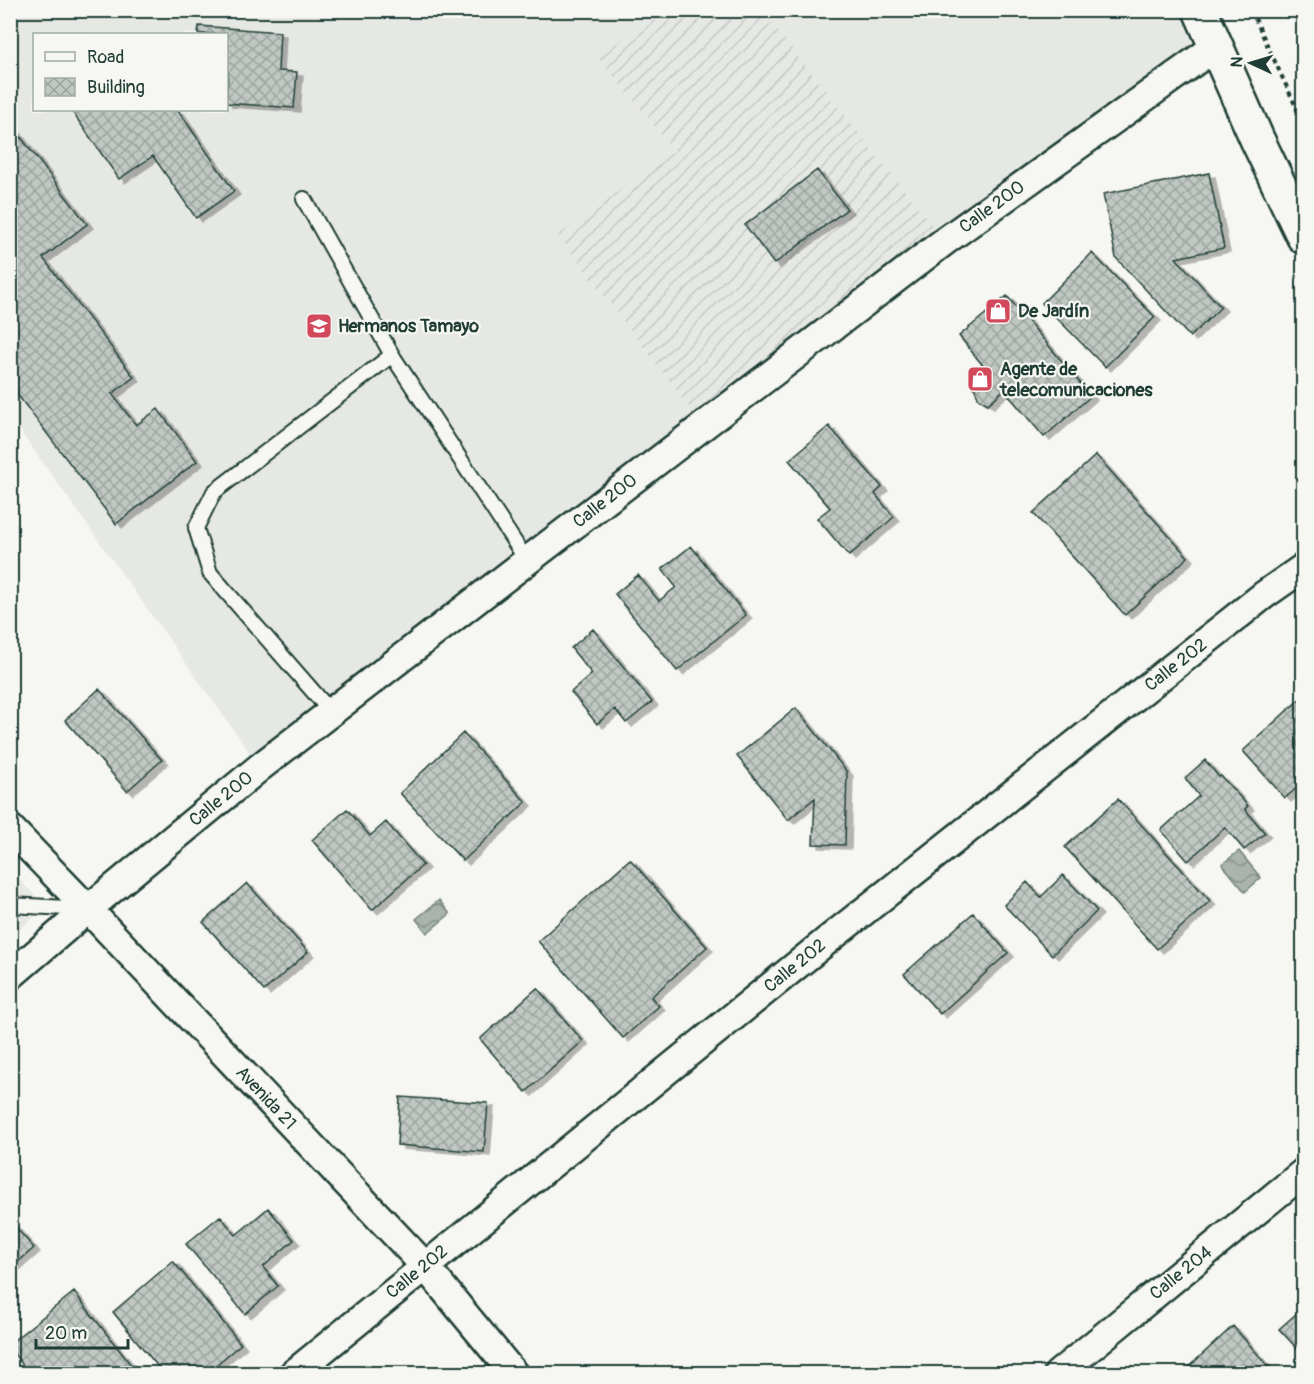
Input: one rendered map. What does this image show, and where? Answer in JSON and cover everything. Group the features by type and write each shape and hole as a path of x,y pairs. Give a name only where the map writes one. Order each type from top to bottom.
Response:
{"main road":[{"path":"1191,10 1215,47"},
{"path":"1200,10 1304,237"}],"street":[{"name":"Calle 200","path":"10,976 260,767 331,712 945,241 1215,47"},
{"name":"Calle 202","path":"293,1374 829,939 1255,603 1304,567"},
{"name":"Avenida 21","path":"10,828 424,1266 514,1374"},
{"name":"Calle 204","path":"1058,1374 1304,1172"}],"lane":[{"path":"304,199 392,355 527,561"},
{"path":"331,712 210,573 196,528 214,492 392,355"},
{"path":"10,905 88,909"}],"path":[{"path":"1251,10 1304,124"}],"shaded area":[{"path":"761,10 945,241 703,425 558,235 675,151 598,57 659,11"},
{"name":"Hermanos Tamayo","path":"10,11 659,11 599,57 675,151 703,425 260,767 11,418"},
{"path":"761,11 1191,11 1215,47 945,241"},
{"path":"10,870 46,907 11,937 10,937"}],"water":[{"path":"1239,851 1261,878 1245,892 1222,864"},
{"path":"439,900 450,914 427,933 416,919"}],"building":[{"path":"199,26 280,32 278,71 297,72 294,108 228,103 228,33 198,33"},
{"path":"72,111 179,111 234,191 196,218 153,156 119,179"},
{"path":"10,123 87,224 43,258 134,377 112,394 136,425 158,409 197,461 116,524 10,385"},
{"path":"817,170 847,209 774,264 745,225"},
{"path":"1209,173 1224,248 1176,258 1221,307 1190,337 1116,258 1103,194"},
{"path":"1092,253 1155,317 1105,367 1042,303"},
{"path":"1007,296 1091,396 1044,437 1004,390 988,404 979,399 973,385 975,376 985,368 959,336"},
{"path":"829,426 882,487 875,494 894,517 849,556 817,518 830,508 789,460"},
{"path":"1096,455 1188,557 1125,615 1033,513"},
{"path":"691,546 746,615 677,671 615,594 638,575 659,601 676,587 662,569"},
{"path":"593,629 652,702 626,723 615,709 597,724 571,692 592,674 571,648"},
{"path":"99,689 162,760 127,791 65,720"},
{"path":"1302,697 1304,699 1304,782 1285,798 1243,751"},
{"path":"796,708 847,772 845,845 813,844 815,798 788,820 737,756"},
{"path":"463,733 526,802 463,861 400,793"},
{"path":"1205,760 1248,806 1245,809 1265,833 1244,850 1225,827 1188,861 1161,830 1199,796 1185,778"},
{"path":"1118,799 1210,901 1157,949 1065,847"},
{"path":"347,809 370,836 386,822 423,865 372,910 312,840"},
{"path":"630,859 707,947 651,997 659,1006 623,1038 538,941"},
{"path":"1063,875 1097,911 1052,955 1004,905 1027,882 1041,897"},
{"path":"247,883 308,952 264,991 203,922"},
{"path":"973,913 1008,953 940,1014 904,974"},
{"path":"537,988 583,1041 526,1092 480,1039"},
{"path":"400,1097 488,1103 484,1152 397,1145"},
{"path":"268,1208 294,1240 263,1267 278,1286 245,1314 186,1244 220,1216 236,1235"},
{"path":"10,1221 34,1248 10,1269"},
{"path":"173,1261 241,1344 205,1374 164,1374 113,1312"},
{"path":"74,1292 138,1374 30,1374 10,1349 10,1343"},
{"path":"1304,1307 1304,1356 1279,1329"},
{"path":"1233,1326 1275,1374 1181,1374"}],"place":[{"name":"De Jardín","path":"998,311"},
{"name":"Hermanos Tamayo","path":"319,326"},
{"name":"Agente de telecomunicaciones","path":"980,379"}]}
